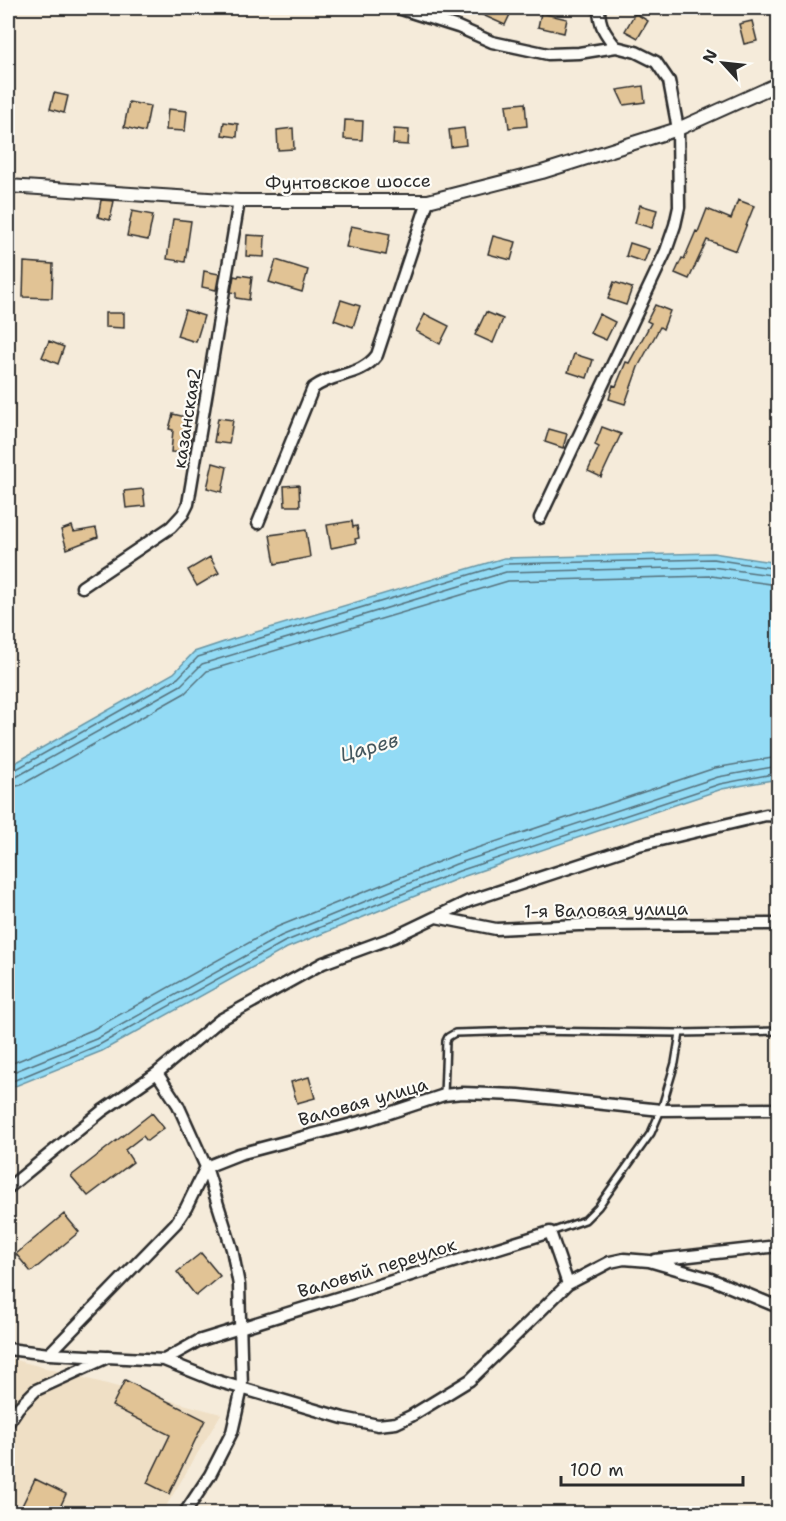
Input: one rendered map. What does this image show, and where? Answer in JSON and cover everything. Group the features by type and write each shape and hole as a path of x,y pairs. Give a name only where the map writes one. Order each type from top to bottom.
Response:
{"street":[{"path":"398,8 458,27 492,42 548,54 616,48 648,57 662,69 669,81 678,129 679,207 675,225 666,251 540,518"},
{"path":"599,8 604,34 616,48"},
{"name":"Фунтовское шоссе","path":"8,186 238,201 428,201 542,172 678,129 778,84"},
{"name":"казанская2","path":"82,587 171,526 189,504 238,201"},
{"path":"258,523 313,388 330,378 367,366 376,356 428,201"},
{"path":"8,1188 102,1112 157,1073 220,1020 323,963 394,937 469,901 639,845 766,815 778,816"},
{"name":"1-я Валовая улица","path":"435,917 496,929 579,925 778,924"},
{"path":"157,1073 178,1105 206,1167 232,1249 239,1285 242,1388 232,1432 210,1475 184,1514"},
{"name":"Валовая улица","path":"206,1167 239,1154 371,1119 444,1095 462,1093 519,1095 661,1110 778,1109"},
{"path":"49,1354 176,1223 206,1167"},
{"path":"550,1232 568,1284"},
{"name":"Валовый переулок","path":"164,1360 198,1341 550,1232"},
{"path":"648,1261 778,1246"},
{"path":"8,1348 49,1354 164,1360 214,1380 343,1418 378,1425 396,1423 426,1408 479,1372 568,1284 610,1262 624,1259 648,1261 711,1279 778,1307"},
{"path":"8,1423 18,1408 36,1390 110,1357"}],"lane":[{"path":"444,1095 446,1041 451,1034 525,1031 680,1033 778,1030"},
{"path":"550,1232 585,1220 598,1207 651,1133 661,1110 675,1063 680,1033"}],"shaded area":[{"path":"8,1358 221,1414 162,1513 8,1513"}],"water":[{"name":"Царев","path":"713,553 778,563 778,779 722,789 462,877 287,948 102,1051 8,1089 8,767 174,673 194,652 233,639 504,558"}],"building":[{"path":"467,8 513,8 505,25"},
{"path":"541,13 567,19 564,33 538,27"},
{"path":"635,13 648,21 638,38 625,31"},
{"path":"752,21 757,41 744,44 739,24"},
{"path":"643,86 645,102 624,105 617,90"},
{"path":"54,93 68,96 64,113 50,109"},
{"path":"129,102 150,106 145,132 124,127"},
{"path":"525,103 527,126 509,128 506,105"},
{"path":"168,109 187,111 185,131 166,130"},
{"path":"345,120 363,121 362,140 344,139"},
{"path":"224,122 238,124 237,137 222,135"},
{"path":"293,128 294,149 278,150 277,130"},
{"path":"464,128 466,145 451,147 449,130"},
{"path":"394,129 409,130 408,145 393,144"},
{"path":"101,200 114,201 110,220 98,217"},
{"path":"738,200 754,206 736,251 707,240 689,279 675,273 696,231 698,232 707,209 731,219"},
{"path":"640,205 657,210 652,228 635,223"},
{"path":"132,211 153,215 148,240 127,236"},
{"path":"173,219 191,221 185,262 167,259"},
{"path":"351,226 390,234 386,255 346,247"},
{"path":"247,235 265,236 264,257 246,256"},
{"path":"493,236 516,242 511,260 488,254"},
{"path":"630,243 649,249 644,262 626,256"},
{"path":"276,260 308,270 302,292 269,282"},
{"path":"24,262 53,264 52,298 23,297"},
{"path":"204,271 219,274 216,290 202,287"},
{"path":"234,276 252,277 249,300 236,298 236,293 231,292"},
{"path":"614,282 632,288 626,305 608,299"},
{"path":"341,300 360,306 353,327 334,320"},
{"path":"655,305 670,311 663,329 660,327 638,367 625,404 609,399 613,385 616,386 626,362 629,363 651,323 647,321"},
{"path":"185,310 204,316 196,342 177,336"},
{"path":"486,312 503,319 493,343 475,335"},
{"path":"105,313 124,313 124,328 105,327"},
{"path":"425,314 449,326 440,344 416,331"},
{"path":"599,314 615,322 606,340 590,333"},
{"path":"49,341 64,347 58,364 42,357"},
{"path":"574,354 593,360 587,378 568,372"},
{"path":"173,414 190,418 186,438 191,438 189,453 171,452 173,430 169,429"},
{"path":"218,418 233,420 229,444 214,442"},
{"path":"602,427 621,434 601,477 588,471 599,447 595,445"},
{"path":"549,429 567,434 563,448 545,442"},
{"path":"213,463 227,467 222,492 207,488"},
{"path":"299,485 300,506 285,506 284,486"},
{"path":"143,489 145,506 126,508 124,491"},
{"path":"352,521 353,527 357,526 359,538 355,539 356,543 331,548 327,525"},
{"path":"72,526 74,532 96,528 98,537 67,549 61,530"},
{"path":"306,530 310,557 275,564 270,535"},
{"path":"210,557 219,573 197,586 188,570"},
{"path":"309,1077 315,1098 297,1103 291,1082"},
{"path":"152,1113 164,1128 147,1141 143,1136 125,1150 133,1162 88,1196 71,1176"},
{"path":"64,1214 79,1232 31,1272 16,1254"},
{"path":"201,1253 220,1276 196,1296 177,1272"},
{"path":"125,1380 205,1420 169,1494 147,1483 170,1435 112,1406"},
{"path":"35,1479 66,1494 57,1514 18,1514"}]}
